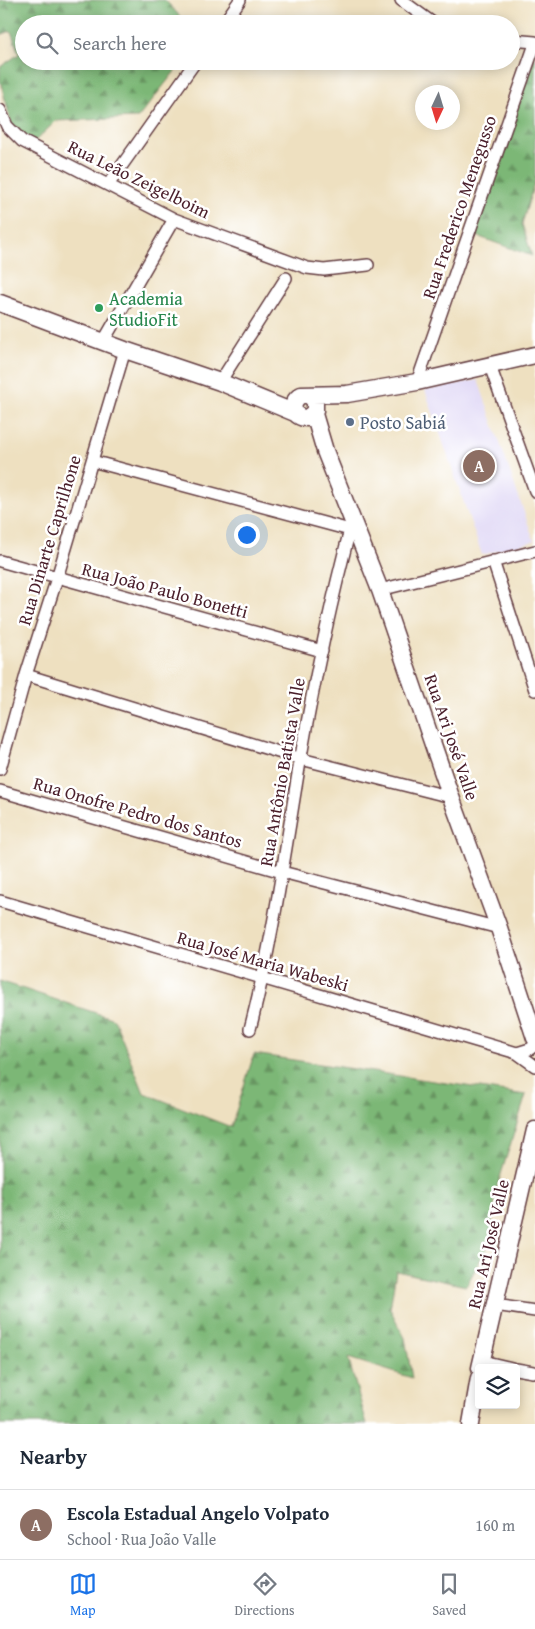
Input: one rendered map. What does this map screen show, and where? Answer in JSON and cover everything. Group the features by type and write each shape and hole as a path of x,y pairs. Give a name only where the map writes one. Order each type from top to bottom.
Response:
{"street":[{"path":"229,15 240,0"},
{"path":"401,0 422,15"},
{"path":"520,41 535,43"},
{"name":"Rua Frederico Menegusso","path":"417,382 535,43"},
{"path":"108,185 190,70"},
{"name":"Rua Leão Zeigelboim","path":"0,110 7,126 22,141 174,218 307,268 324,270 368,266"},
{"path":"103,342 174,218"},
{"path":"220,382 286,278"},
{"path":"0,303 125,350 220,382 257,398 305,408 347,394 417,382 535,355"},
{"name":"Rua Dinarte Caprilhone","path":"0,769 26,675 125,350"},
{"path":"490,366 535,491"},
{"name":"Rua Ari José Valle","path":"305,408 325,452 351,526 380,590 451,797 499,928 535,1038"},
{"path":"92,461 351,526"},
{"name":"Rua Antônio Batista Valle","path":"250,1029 263,979 301,759 322,651 339,568 351,526"},
{"path":"380,590 535,551"},
{"name":"Rua João Paulo Bonetti","path":"0,561 322,651"},
{"path":"493,562 535,690"},
{"path":"26,675 301,759 451,797"},
{"name":"Rua Onofre Pedro dos Santos","path":"0,791 282,872 499,928"},
{"name":"Rua José Maria Wabeski","path":"0,901 517,1053 535,1066"},
{"path":"517,1053 530,1049 535,1045"},
{"name":"Rua Ari José Valle","path":"481,1364 535,1130"},
{"path":"495,1305 535,1311"},
{"path":"520,1370 533,1372"},
{"path":"471,1424 475,1401"}],"shaded area":[{"path":"478,380 534,541 482,555 425,390"}],"green space":[{"path":"0,0 165,0 179,15 15,15 15,42 11,31 0,35"},
{"path":"535,55 535,180 522,224 532,256 474,235"},
{"path":"15,57 15,70 176,70 138,118 56,121 35,141 13,129 0,80 0,67"},
{"path":"0,981 114,1019 144,1093 231,1127 254,1054 526,1095 497,1187 489,1244 466,1286 396,1271 390,1309 405,1338 412,1378 348,1358 367,1424 0,1424"}],"place":[{"name":"Academia StudioFit","path":"99,308"},
{"name":"Posto Sabiá","path":"350,422"},
{"name":"Escola Estadual Angelo Volpato","path":"479,466"}]}
